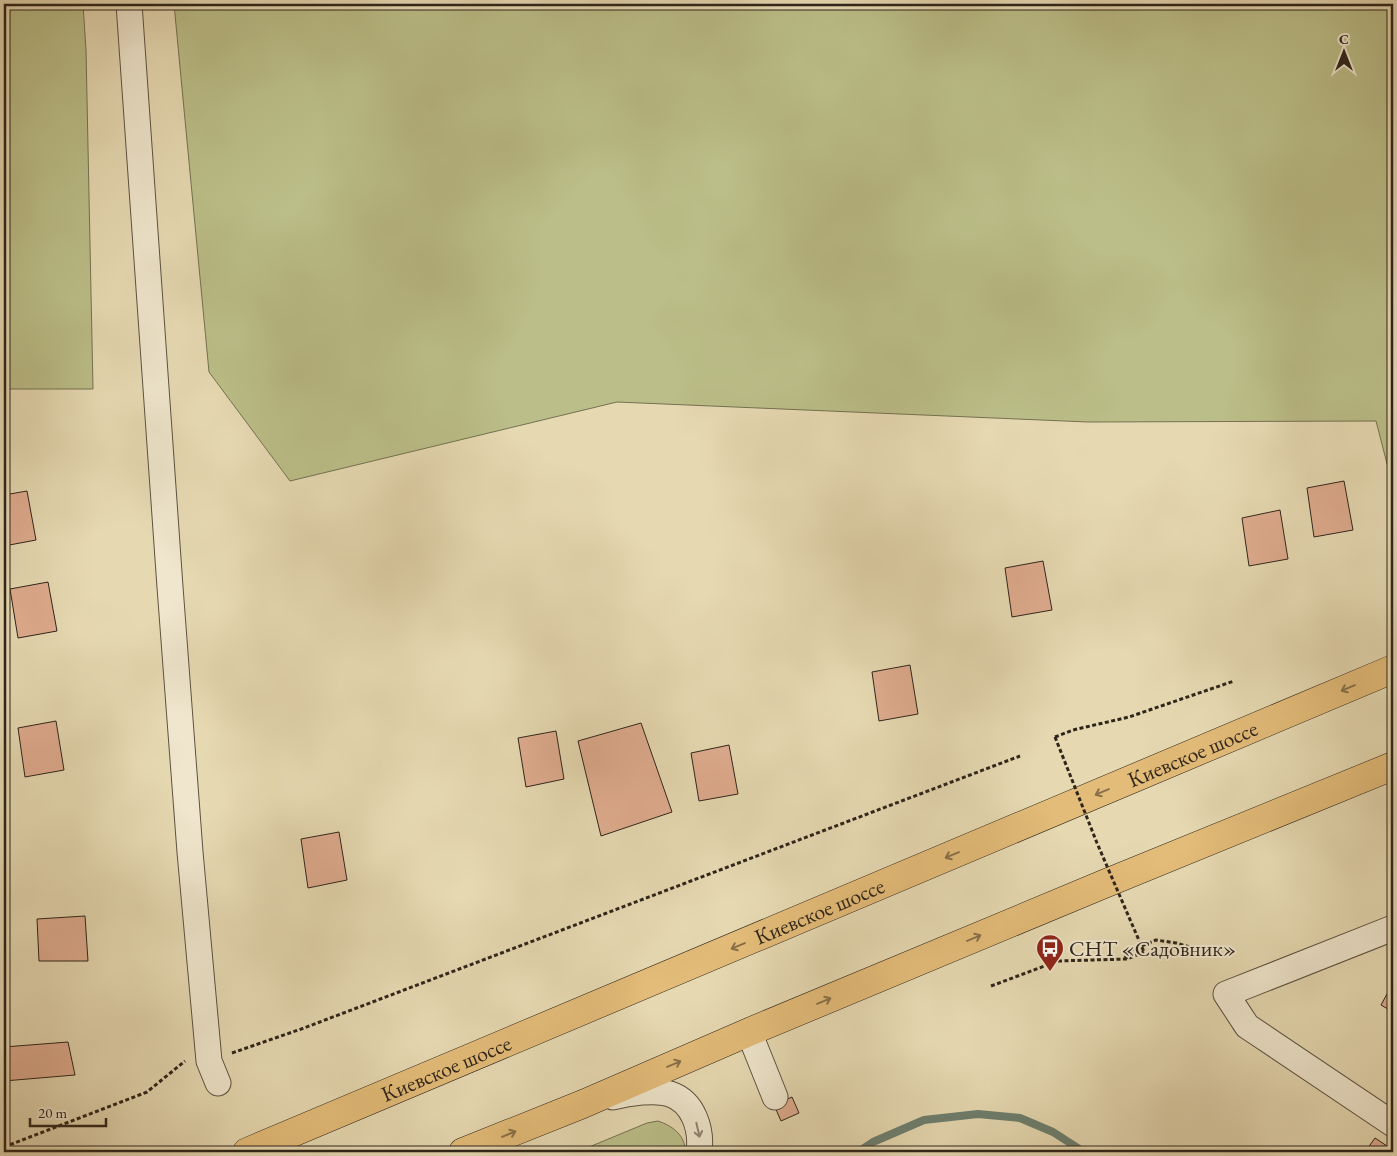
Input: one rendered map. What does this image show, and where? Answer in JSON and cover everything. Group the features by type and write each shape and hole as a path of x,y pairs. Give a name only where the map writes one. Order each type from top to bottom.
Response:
{"highway":[{"name":"Киевское шоссе","path":"247,1152 1393,670"},
{"path":"463,1152 584,1104 749,1032 1393,766"}],"street":[{"path":"129,4 190,852 211,1064"},
{"path":"1393,928 1226,994 1248,1026 1393,1124"},
{"path":"749,1032 775,1097"},
{"path":"584,1104 620,1095 646,1092 669,1093 680,1098 694,1118 699,1130 699,1152"}],"path":[{"path":"991,986 1058,961 1127,959 1144,952 1097,844 1055,737 1073,730 1129,717 1234,681"},
{"path":"4,1147 147,1092 194,1054 211,1064 1020,756"},
{"path":"1127,959 1124,953 1156,940 1176,943 1200,950"}],"green space":[{"path":"4,4 83,4 86,50 93,389 4,389"},
{"path":"174,4 1393,4 1393,487 1376,421 1088,422 617,402 290,481 209,372"},
{"path":"658,1121 678,1132 685,1146 685,1152 577,1152 647,1123"}],"building":[{"path":"1344,481 1353,530 1314,537 1307,488"},
{"path":"27,491 36,540 4,546 4,495"},
{"path":"1280,510 1288,559 1249,566 1242,518"},
{"path":"1043,561 1052,610 1012,617 1005,568"},
{"path":"48,582 57,631 18,638 10,589"},
{"path":"910,665 918,714 879,721 872,672"},
{"path":"56,721 64,770 25,777 18,728"},
{"path":"641,723 672,812 601,836 578,741"},
{"path":"556,731 564,779 526,787 518,738"},
{"path":"729,745 738,794 699,801 691,753"},
{"path":"339,832 347,880 308,888 301,839"},
{"path":"85,916 88,961 39,961 37,919"},
{"path":"1393,983 1393,1012 1381,1005"},
{"path":"68,1042 75,1075 4,1081 4,1047"},
{"path":"792,1097 799,1113 781,1121 774,1105"},
{"path":"1375,1138 1393,1150 1393,1152 1365,1152"}],"waterway":[{"path":"858,1152 873,1142 924,1120 978,1114 1020,1118 1053,1132 1084,1152"}],"place":[{"name":"СНТ «Садовник»","path":"1050,972"}]}
